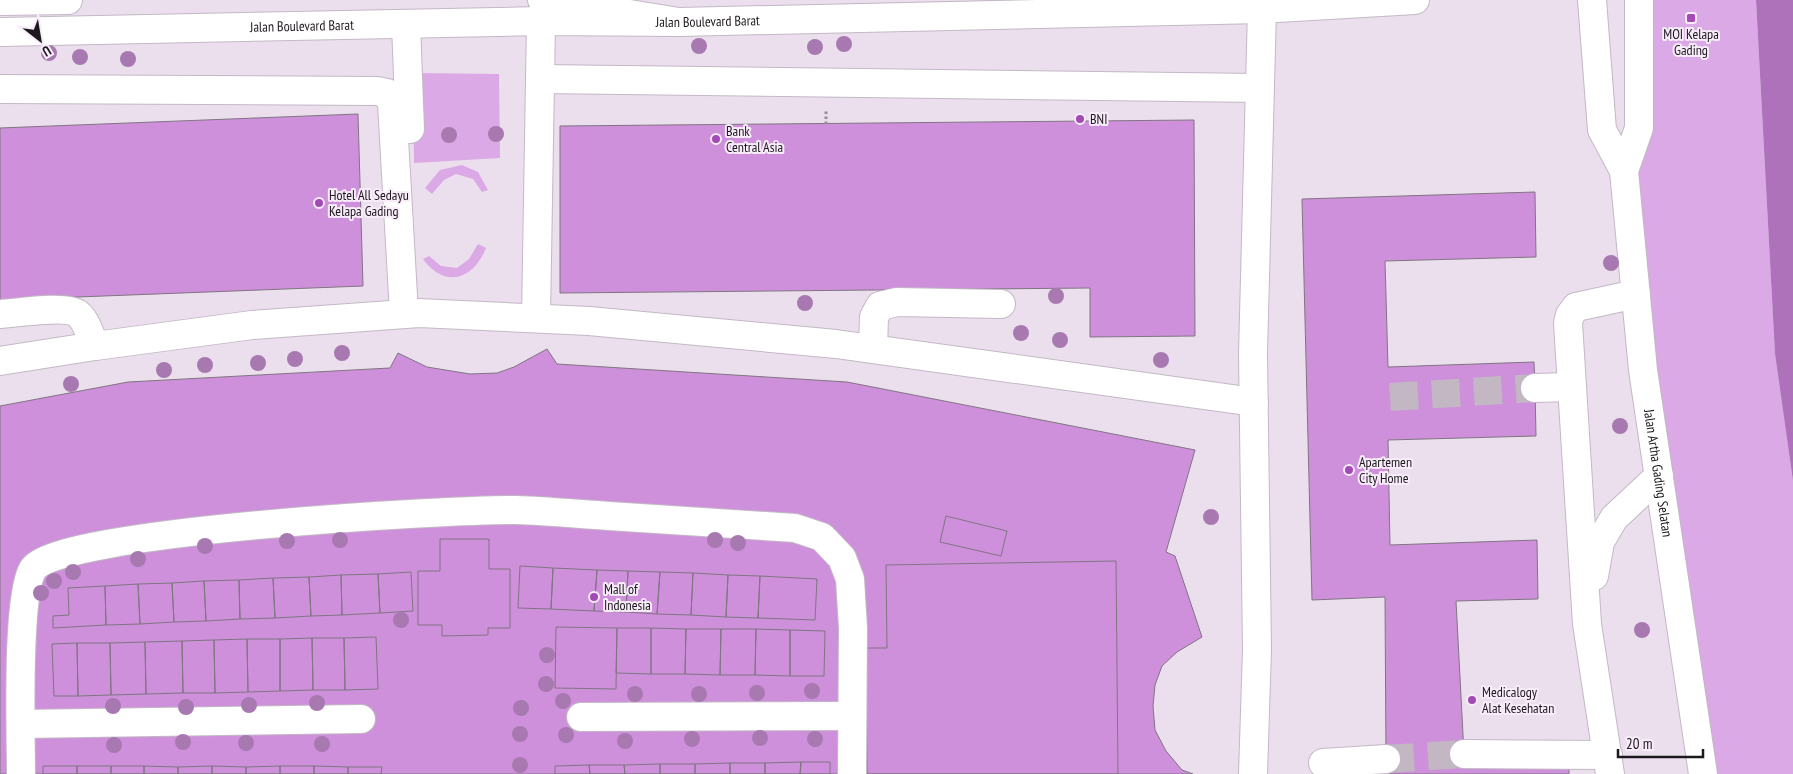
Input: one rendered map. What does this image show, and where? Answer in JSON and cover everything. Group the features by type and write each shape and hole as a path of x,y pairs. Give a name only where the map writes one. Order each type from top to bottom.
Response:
{"main road":[{"path":"0,1 68,0"},
{"path":"825,19 858,0"},
{"name":"Jalan Boulevard Barat","path":"0,32 406,24 541,11 679,22 1262,9 1415,0"},
{"name":"Jalan Artha Gading Selatan","path":"1592,0 1602,130 1624,171 1643,370 1703,774"},
{"name":"Jalan Artha Gading Selatan","path":"1624,171 1639,128 1639,0"},
{"path":"1253,774 1257,650 1254,402 1256,185 1262,9"},
{"path":"536,318 541,11"},
{"path":"406,24 411,313"},
{"path":"540,79 1260,88"},
{"path":"0,89 367,91 388,93 392,104 411,313"},
{"path":"1464,754 1609,764 1587,624 1568,341 1570,315 1576,307 1636,294"},
{"path":"873,349 874,317 880,306 896,302 1001,304"},
{"path":"0,314 57,310 75,312 80,316 95,346"},
{"path":"0,361 95,346 252,326 411,313 589,321 873,349 1254,402"},
{"path":"1535,388 1571,387"},
{"path":"1587,624 1600,542 1614,518 1659,476"},
{"path":"21,774 24,601 33,569 43,560 94,545 188,533 412,513 516,510 795,528 822,537 842,558 850,579 853,628 852,774"},
{"path":"581,717 852,716"},
{"path":"21,724 361,719"},
{"path":"1323,763 1386,759"}],"shaded area":[{"path":"1639,0 1756,0 1775,354 1793,481 1793,774 1705,774 1624,171"},
{"path":"1756,0 1793,0 1793,481 1775,354"},
{"path":"413,73 499,74 500,158 414,163"},
{"path":"462,165 478,172 488,190 482,192 473,179 456,174 444,180 432,194 425,188 440,170"},
{"path":"478,244 486,248 480,259 474,267 458,277 440,274 423,259 429,256 441,266 457,268 469,259"}],"building":[{"path":"358,114 363,286 0,300 0,128"},
{"path":"1194,120 1195,336 1090,337 1090,288 560,293 560,126"},
{"name":"Apartemen City Home","path":"1535,192 1536,257 1385,261 1388,367 1534,362 1536,436 1388,440 1390,545 1537,540 1538,599 1456,601 1464,754 1461,768 1569,765 1569,774 1389,774 1386,759 1385,597 1312,600 1302,199"},
{"name":"Mall of Indonesia","path":"547,349 557,364 847,382 1195,450 1166,552 1175,556 1202,637 1177,652 1162,666 1155,685 1153,706 1155,730 1166,751 1182,770 1193,774 0,774 0,406 128,382 390,368 398,353 427,367 470,374 497,373 514,367"},
{"path":"946,516 1007,531 1001,556 940,542"},
{"path":"440,539 489,539 489,569 510,569 510,628 488,628 488,635 442,636 442,625 418,625 418,571 440,571"},
{"path":"1116,561 1118,774 867,774 866,648 887,648 886,565"},
{"path":"520,566 553,568 551,609 518,608"},
{"path":"553,568 597,570 594,611 551,609"},
{"path":"597,570 628,571 626,612 594,611"},
{"path":"628,571 660,572 657,614 626,612"},
{"path":"411,572 413,611 380,613 378,574"},
{"path":"660,572 693,573 691,615 657,614"},
{"path":"693,573 728,575 726,617 691,615"},
{"path":"378,574 380,613 342,615 341,575"},
{"path":"341,575 342,615 311,616 309,577"},
{"path":"728,575 760,576 758,618 726,617"},
{"path":"760,576 817,579 815,620 758,618"},
{"path":"309,577 311,616 275,618 273,578"},
{"path":"273,578 275,618 240,619 239,580"},
{"path":"239,580 240,619 206,621 204,581"},
{"path":"204,581 206,621 174,622 172,583"},
{"path":"172,583 174,622 140,624 138,584"},
{"path":"138,584 140,624 106,625 105,586"},
{"path":"105,586 106,625 53,628 53,616 69,615 68,588"},
{"path":"556,627 617,628 616,689 555,688"},
{"path":"617,628 651,628 651,674 616,673"},
{"path":"651,628 686,629 685,674 651,674"},
{"path":"686,629 721,629 720,675 685,674"},
{"path":"721,629 756,629 755,675 720,675"},
{"path":"756,629 790,630 790,676 755,675"},
{"path":"790,630 825,631 824,676 790,676"},
{"path":"376,637 378,689 345,690 344,638"},
{"path":"312,638 344,638 345,690 313,690"},
{"path":"312,638 313,690 280,691 280,639"},
{"path":"247,639 280,639 280,691 248,692"},
{"path":"247,639 248,692 215,693 214,640"},
{"path":"214,640 215,693 183,693 182,641"},
{"path":"182,641 183,693 146,694 145,642"},
{"path":"145,642 146,694 111,695 110,643"},
{"path":"77,643 110,643 111,695 78,696"},
{"path":"77,643 78,696 54,696 52,644"},
{"path":"801,762 830,762 830,774 800,774"},
{"path":"801,762 800,774 765,774 765,763"},
{"path":"730,763 765,763 765,774 730,774"},
{"path":"730,763 730,774 695,774 695,764"},
{"path":"660,764 695,764 695,774 660,774"},
{"path":"660,764 660,774 625,774 624,765"},
{"path":"589,765 624,765 625,774 590,774"},
{"path":"589,765 590,774 555,774 555,766"},
{"path":"43,766 77,766 77,774 43,774"},
{"path":"77,766 111,766 111,774 77,774"},
{"path":"111,766 144,766 144,774 111,774"},
{"path":"144,766 178,767 178,774 144,774"},
{"path":"212,766 246,767 246,774 212,774"},
{"path":"212,766 212,774 178,774 178,767"},
{"path":"280,766 314,766 314,774 280,774"},
{"path":"280,766 280,774 246,774 246,767"},
{"path":"314,766 348,767 348,774 314,774"},
{"path":"348,767 382,767 381,774 348,774"}],"tunnel":[{"path":"1390,397 1535,388"},
{"path":"1386,759 1464,754"}],"place":[{"name":"MOI Kelapa Gading","path":"1691,18"},
{"name":"BNI","path":"1080,119"},
{"name":"Bank Central Asia","path":"716,139"},
{"name":"Hotel All Sedayu Kelapa Gading","path":"319,203"},
{"name":"Apartemen City Home","path":"1349,470"},
{"name":"Mall of Indonesia","path":"594,597"},
{"name":"Medicalogy Alat Kesehatan","path":"1472,700"}]}
